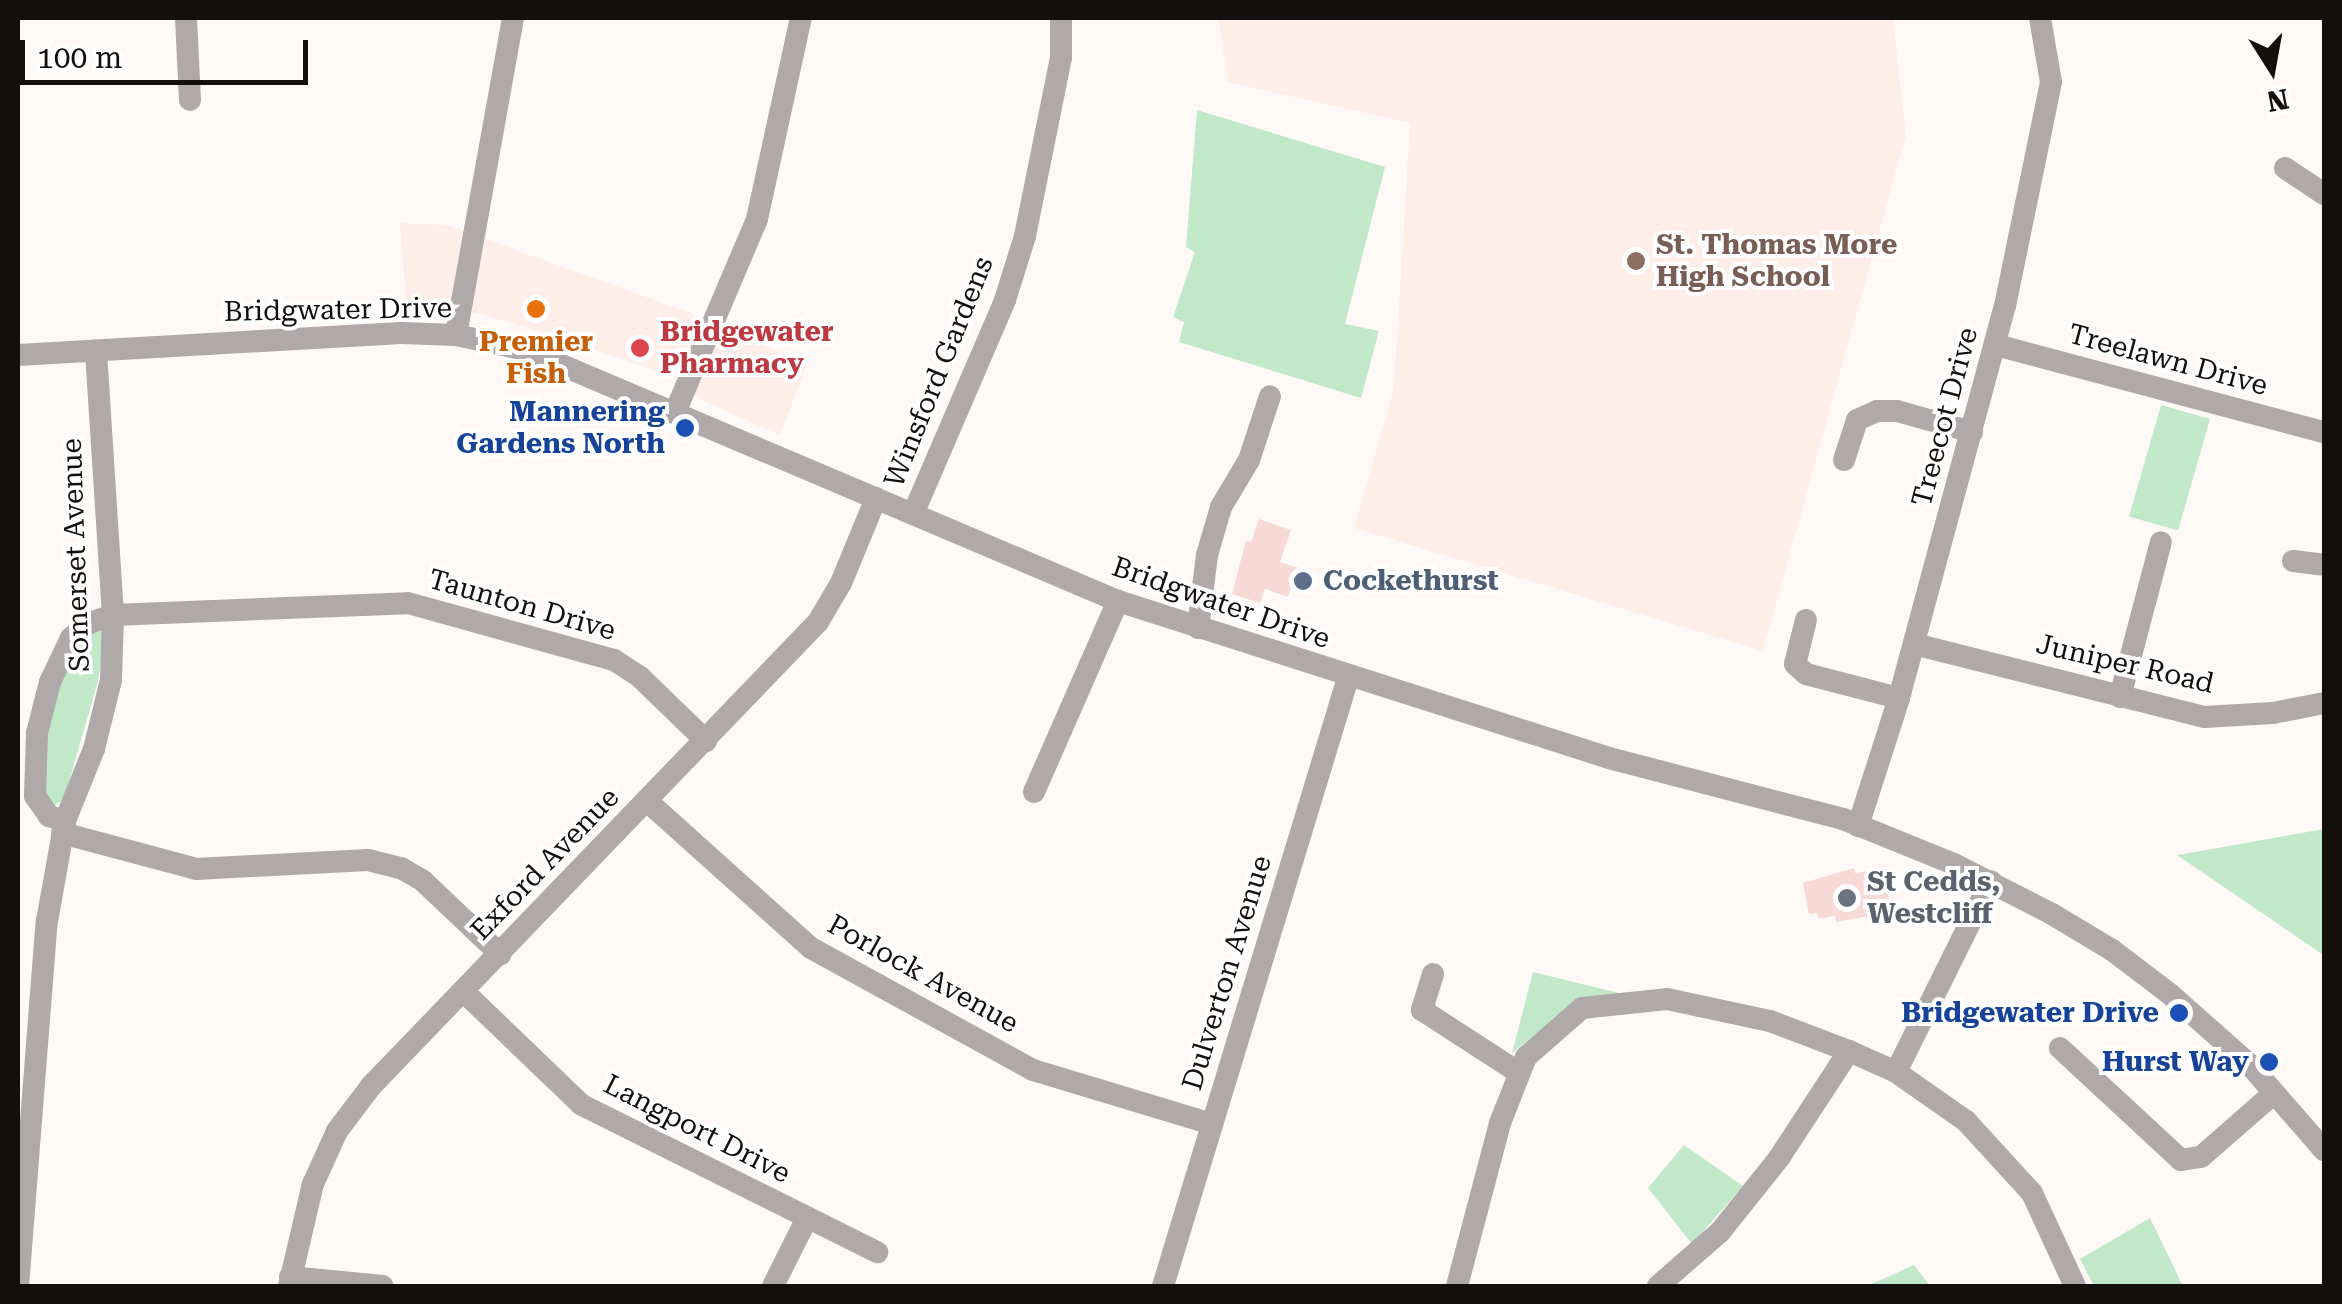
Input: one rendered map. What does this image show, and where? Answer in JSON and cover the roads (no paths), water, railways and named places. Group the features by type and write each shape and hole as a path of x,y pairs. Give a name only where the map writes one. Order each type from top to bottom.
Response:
{"street":[{"path":"186,18 190,100"},
{"path":"456,334 513,18"},
{"path":"676,410 757,219 801,18"},
{"name":"Winsford Gardens","path":"912,514 1005,300 1025,236 1060,57 1061,18"},
{"name":"Treecot Drive","path":"1858,826 1899,698 1996,345 2051,82 2040,18"},
{"path":"2285,168 2324,194"},
{"name":"Bridgwater Drive","path":"18,356 401,333 456,334 526,350 676,410 1118,601 1348,678 1609,758 1858,826 1991,881 2112,950 2172,995 2322,1141"},
{"name":"Treelawn Drive","path":"1996,345 2324,432"},
{"name":"Somerset Avenue","path":"18,1286 46,921 64,827 94,749 112,680 113,615 96,350"},
{"path":"1198,628 1206,555 1221,507 1248,460 1270,396"},
{"path":"1844,460 1857,420 1877,411 1897,412 1972,432"},
{"name":"Exford Avenue","path":"290,1282 312,1184 337,1131 371,1086 818,622 842,583 876,498"},
{"path":"2120,697 2161,542"},
{"path":"2292,561 2324,565"},
{"path":"1034,792 1118,601"},
{"name":"Taunton Drive","path":"113,615 408,604 614,660 640,677 706,741"},
{"path":"113,615 89,623 70,638 50,682 36,733 35,796 49,816 64,827 196,869 368,860 401,868 422,880 500,954"},
{"path":"1806,620 1794,664 1806,674 1899,698"},
{"name":"Juniper Road","path":"1914,644 2204,718 2273,713 2324,703"},
{"name":"Dulverton Avenue","path":"1162,1286 1348,678"},
{"name":"Porlock Avenue","path":"647,801 811,948 1033,1070 1212,1124"},
{"path":"1896,1072 1991,881"},
{"path":"1433,974 1422,1010 1518,1072"},
{"name":"Langport Drive","path":"464,992 582,1105 876,1252"},
{"path":"1457,1286 1518,1072 1526,1057 1582,1008 1668,998 1770,1021 1849,1051 1896,1072 1966,1121 2032,1193 2075,1286"},
{"path":"2060,1048 2181,1160 2201,1157 2274,1093"},
{"path":"1658,1286 1720,1232 1779,1158 1849,1051"},
{"path":"773,1286 807,1218"},
{"path":"290,1282 383,1286"}],"place":[{"name":"St. Thomas More High School","path":"1636,261"},
{"name":"Premier Fish","path":"536,309"},
{"name":"Bridgewater Pharmacy","path":"640,348"},
{"name":"Mannering Gardens North","path":"685,428"},
{"name":"Cockethurst","path":"1303,581"},
{"name":"St Cedds, Westcliff","path":"1847,898"},
{"name":"Bridgewater Drive","path":"2179,1013"},
{"name":"Hurst Way","path":"2269,1062"}]}
